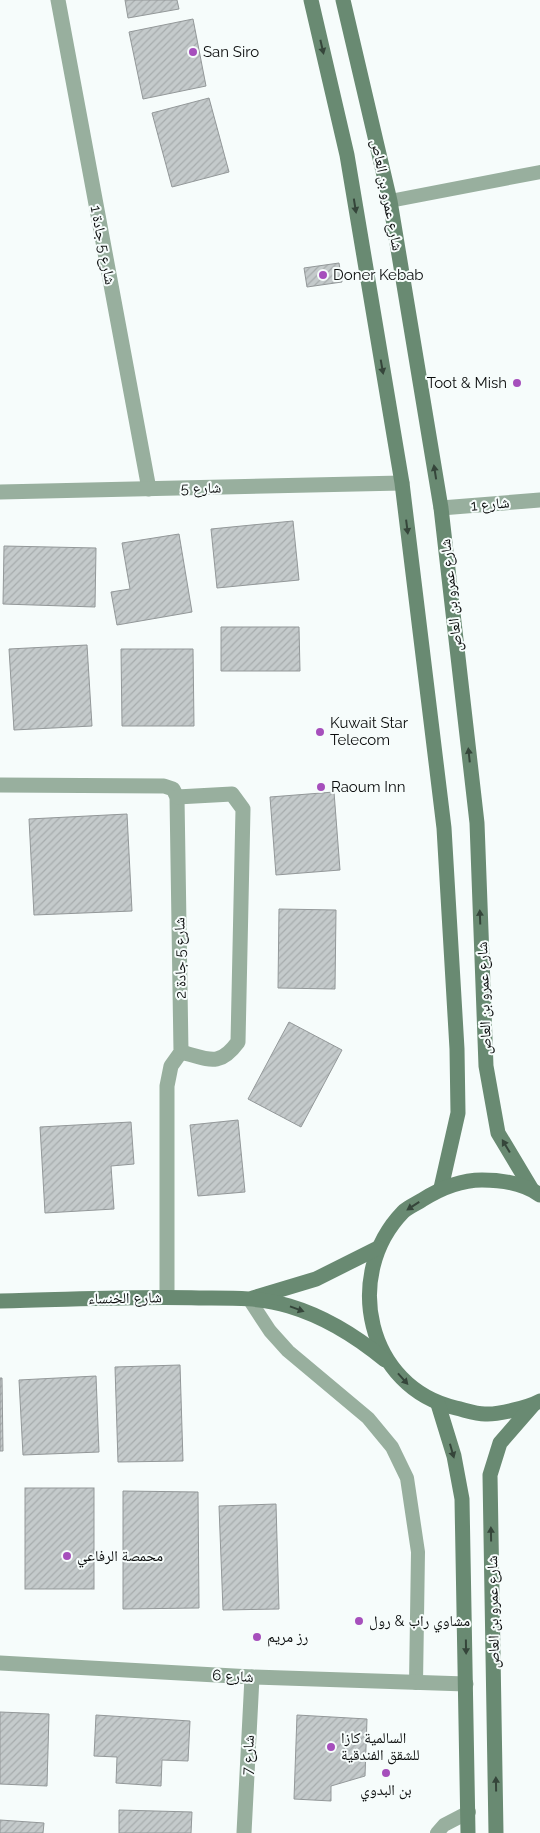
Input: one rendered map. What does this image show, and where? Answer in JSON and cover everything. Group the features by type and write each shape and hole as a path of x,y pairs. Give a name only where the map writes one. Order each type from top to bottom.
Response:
{"main road":[{"name":"شارع عمرو بن العاص","path":"311,0 347,156 402,483 443,819 451,938 458,1113 441,1188"},
{"name":"شارع عمرو بن العاص","path":"343,0 390,201 441,508 476,823 486,1066 498,1133 535,1192"},
{"path":"535,1192 501,1180 471,1180 441,1188 404,1212 378,1248 368,1287 372,1327 389,1364 411,1387 438,1404 486,1414 536,1403"},
{"name":"شارع الخنساء","path":"249,1299 316,1279 378,1248"},
{"name":"شارع الخنساء","path":"0,1301 167,1297 249,1299 288,1306 325,1319 359,1338 389,1364"},
{"name":"شارع عمرو بن العاص","path":"496,1833 490,1475 500,1443 536,1403"},
{"name":"شارع عمرو بن العاص","path":"438,1404 454,1456 462,1499 468,1833"}],"street":[{"name":"شارع 5 جادة 1","path":"58,0 149,489"},
{"name":"شارع 5","path":"0,492 402,483"},
{"name":"شارع 1","path":"441,508 540,500"},
{"path":"0,785 164,786 173,789 177,796 232,794 243,809 238,1042 227,1057 214,1060 181,1052"},
{"name":"شارع 5 جادة 2","path":"167,1297 167,1086 171,1066 181,1052 177,796"},
{"name":"شارع 6","path":"0,1663 252,1677 466,1684"},
{"name":"شارع 7","path":"244,1833 252,1677"}],"lane":[{"path":"390,201 540,172"},
{"path":"249,1299 270,1331 288,1351 368,1418 392,1447 407,1478 418,1552 416,1683"},
{"path":"437,1833 444,1825 469,1812"}],"building":[{"path":"125,0 177,0 179,9 128,18"},
{"path":"193,19 206,86 143,99 129,32"},
{"path":"209,98 229,172 172,187 152,113"},
{"name":"Doner Kebab","path":"339,263 342,282 307,287 304,268"},
{"path":"293,521 299,580 217,588 211,529"},
{"path":"179,534 192,612 117,625 111,592 130,589 122,543"},
{"path":"4,546 96,548 95,607 3,604"},
{"path":"221,627 299,627 300,671 221,671"},
{"path":"87,645 92,726 14,730 9,649"},
{"path":"121,649 193,649 194,726 122,726"},
{"path":"334,792 340,870 276,875 270,797"},
{"path":"127,814 132,911 34,915 29,819"},
{"path":"279,909 336,910 335,989 278,988"},
{"path":"289,1022 342,1050 301,1127 248,1099"},
{"path":"238,1120 245,1192 198,1196 190,1125"},
{"path":"131,1122 134,1164 111,1166 114,1209 45,1213 40,1127"},
{"path":"180,1365 183,1461 118,1462 115,1367"},
{"path":"96,1376 99,1452 23,1455 19,1380"},
{"path":"0,1378 2,1378 3,1451 0,1451"},
{"path":"25,1488 94,1488 94,1589 25,1589"},
{"path":"123,1491 198,1492 199,1608 123,1609"},
{"path":"276,1504 279,1609 223,1610 219,1506"},
{"path":"0,1712 49,1714 47,1786 0,1784"},
{"path":"96,1715 190,1721 188,1761 162,1760 161,1786 116,1783 117,1757 94,1756"},
{"name":"السالمية كازا للشقق الفندقية","path":"297,1715 367,1719 365,1776 331,1786 331,1801 294,1799"},
{"path":"119,1810 192,1812 191,1833 119,1833"},
{"path":"0,1820 44,1823 43,1833 0,1833"}],"place":[{"name":"San Siro","path":"193,52"},
{"name":"Doner Kebab","path":"323,275"},
{"name":"Toot & Mish","path":"517,383"},
{"name":"Kuwait Star Telecom","path":"320,732"},
{"name":"Raoum Inn","path":"321,787"},
{"name":"محمصة الرفاعي","path":"67,1556"},
{"name":"مشاوي راب & رول","path":"359,1621"},
{"name":"رز مريم","path":"257,1637"},
{"name":"السالمية كازا للشقق الفندقية","path":"331,1747"},
{"name":"بن البدوي","path":"386,1773"}]}
